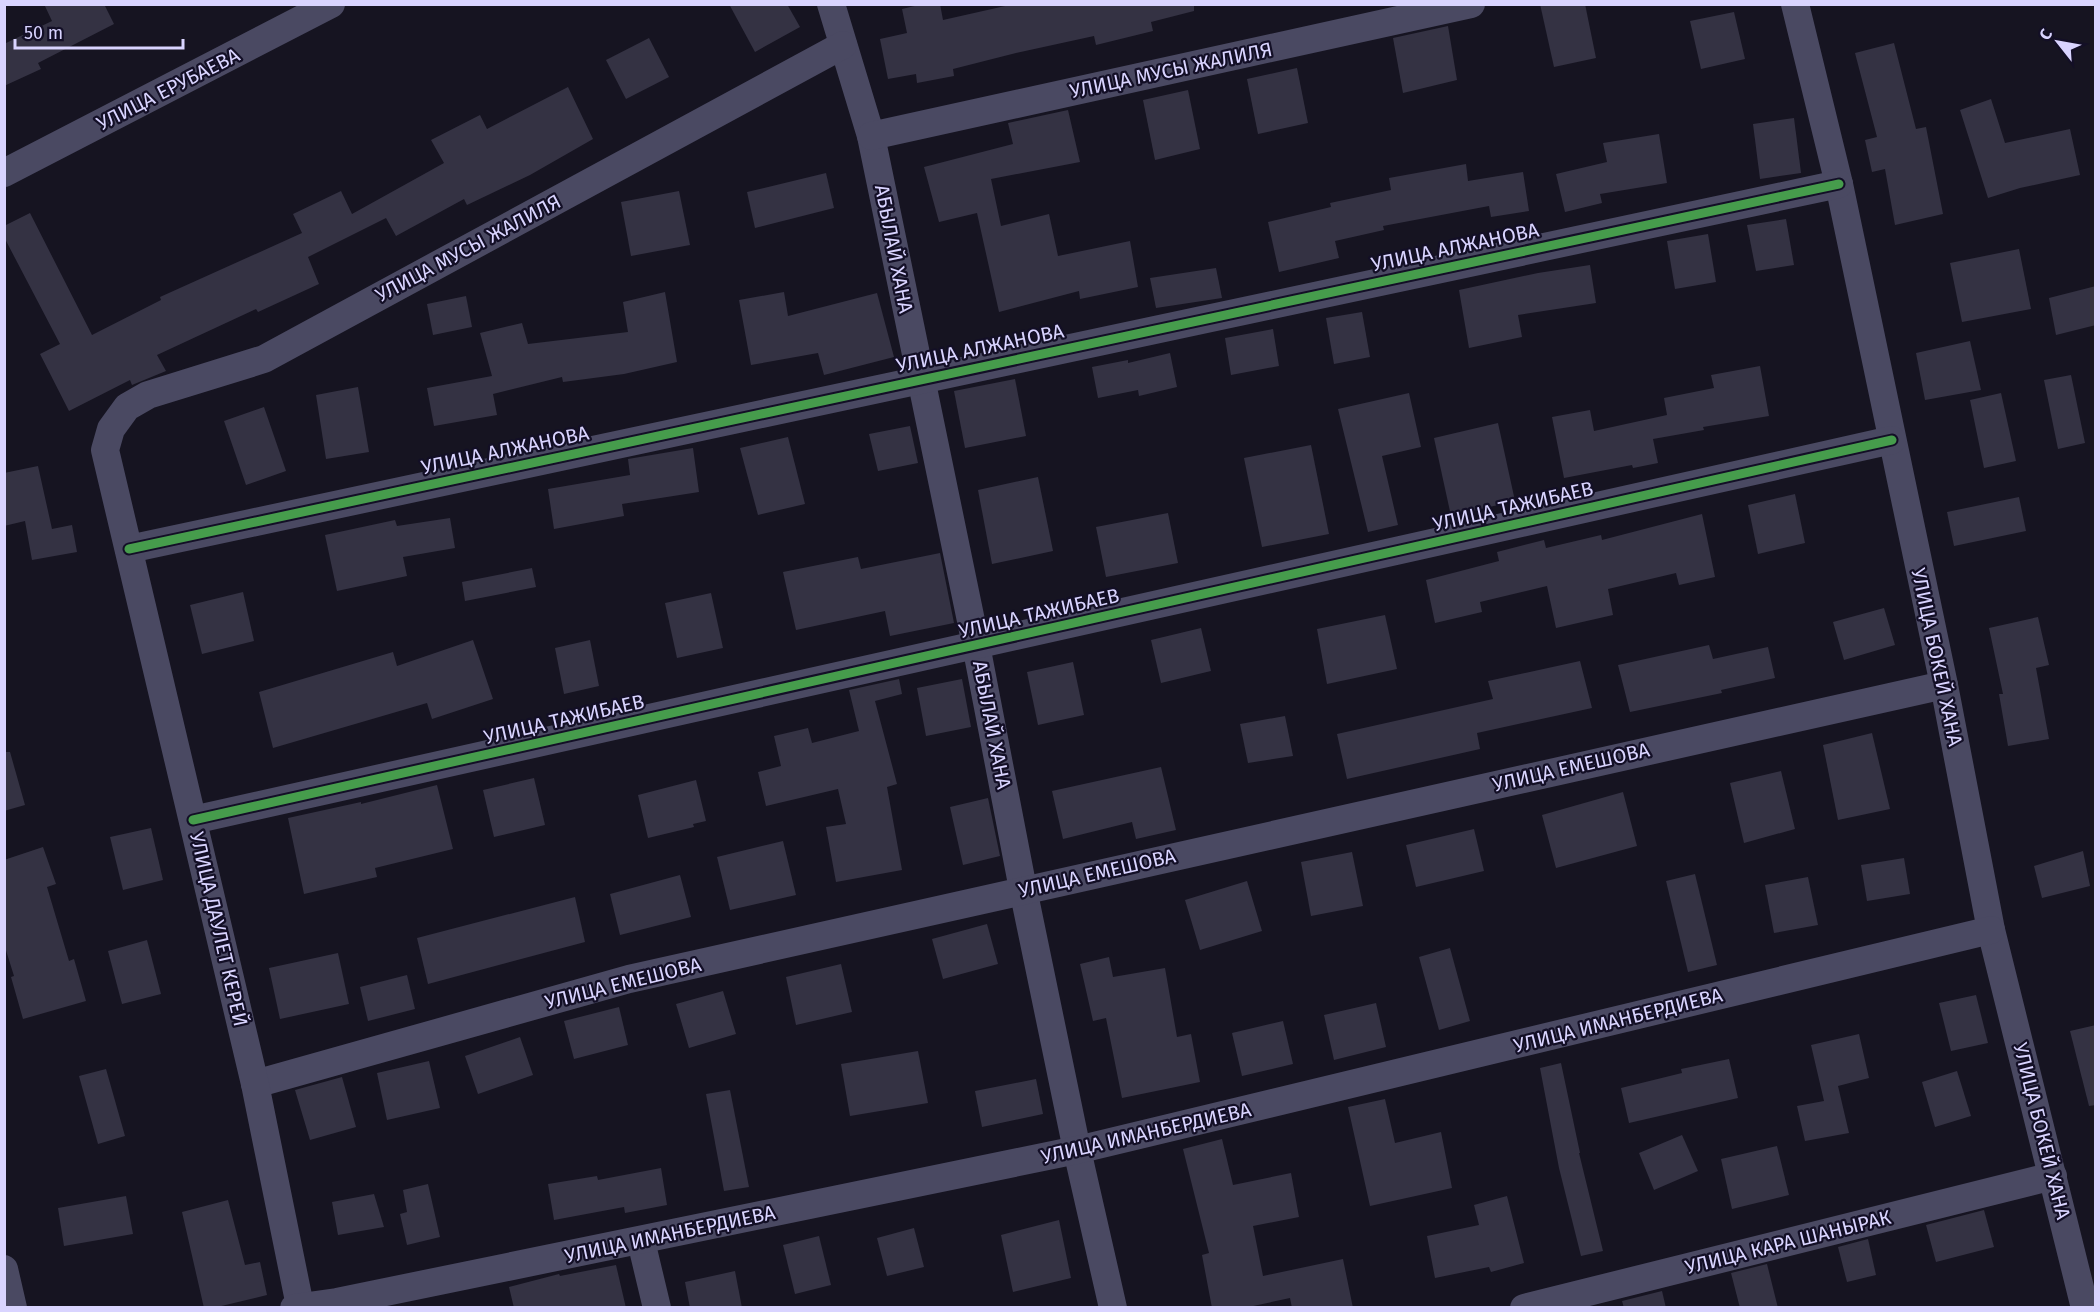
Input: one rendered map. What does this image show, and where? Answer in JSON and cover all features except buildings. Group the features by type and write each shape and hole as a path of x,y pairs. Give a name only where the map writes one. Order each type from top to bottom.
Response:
{"street":[{"name":"УЛИЦА ЕРУБАЕВА","path":"4,173 293,14 331,4"},
{"name":"АБЫЛАЙ ХАНА","path":"831,4 871,136 976,645 1023,889 1077,1150 1113,1308"},
{"name":"УЛИЦА МУСЫ ЖАЛИЛЯ","path":"871,136 1471,4"},
{"name":"УЛИЦА БОКЕЙ ХАНА","path":"1795,4 1839,184 1944,685 1991,930 2085,1308"},
{"name":"УЛИЦА МУСЫ ЖАЛИЛЯ","path":"105,450 111,429 127,407 148,395 264,358 843,45"},
{"name":"УЛИЦА АЛЖАНОВА","path":"129,549 1839,184"},
{"name":"УЛИЦА ТАЖИБАЕВ","path":"193,820 1892,440"},
{"name":"УЛИЦА ДАУЛЕТ КЕРЕЙ","path":"105,450 255,1084 297,1307"},
{"name":"УЛИЦА ЕМЕШОВА","path":"255,1084 629,979 1023,889 1944,685"},
{"name":"УЛИЦА ИМАНБЕРДИЕВА","path":"297,1307 337,1305 1077,1150 1991,930"},
{"name":"УЛИЦА КАРА ШАНЫРАК","path":"1524,1308 2053,1176"},
{"path":"641,1241 657,1308"},
{"path":"4,1269 13,1308"}],"cycle path":[{"path":"129,549 1839,184"},
{"path":"193,820 1892,440"}]}
